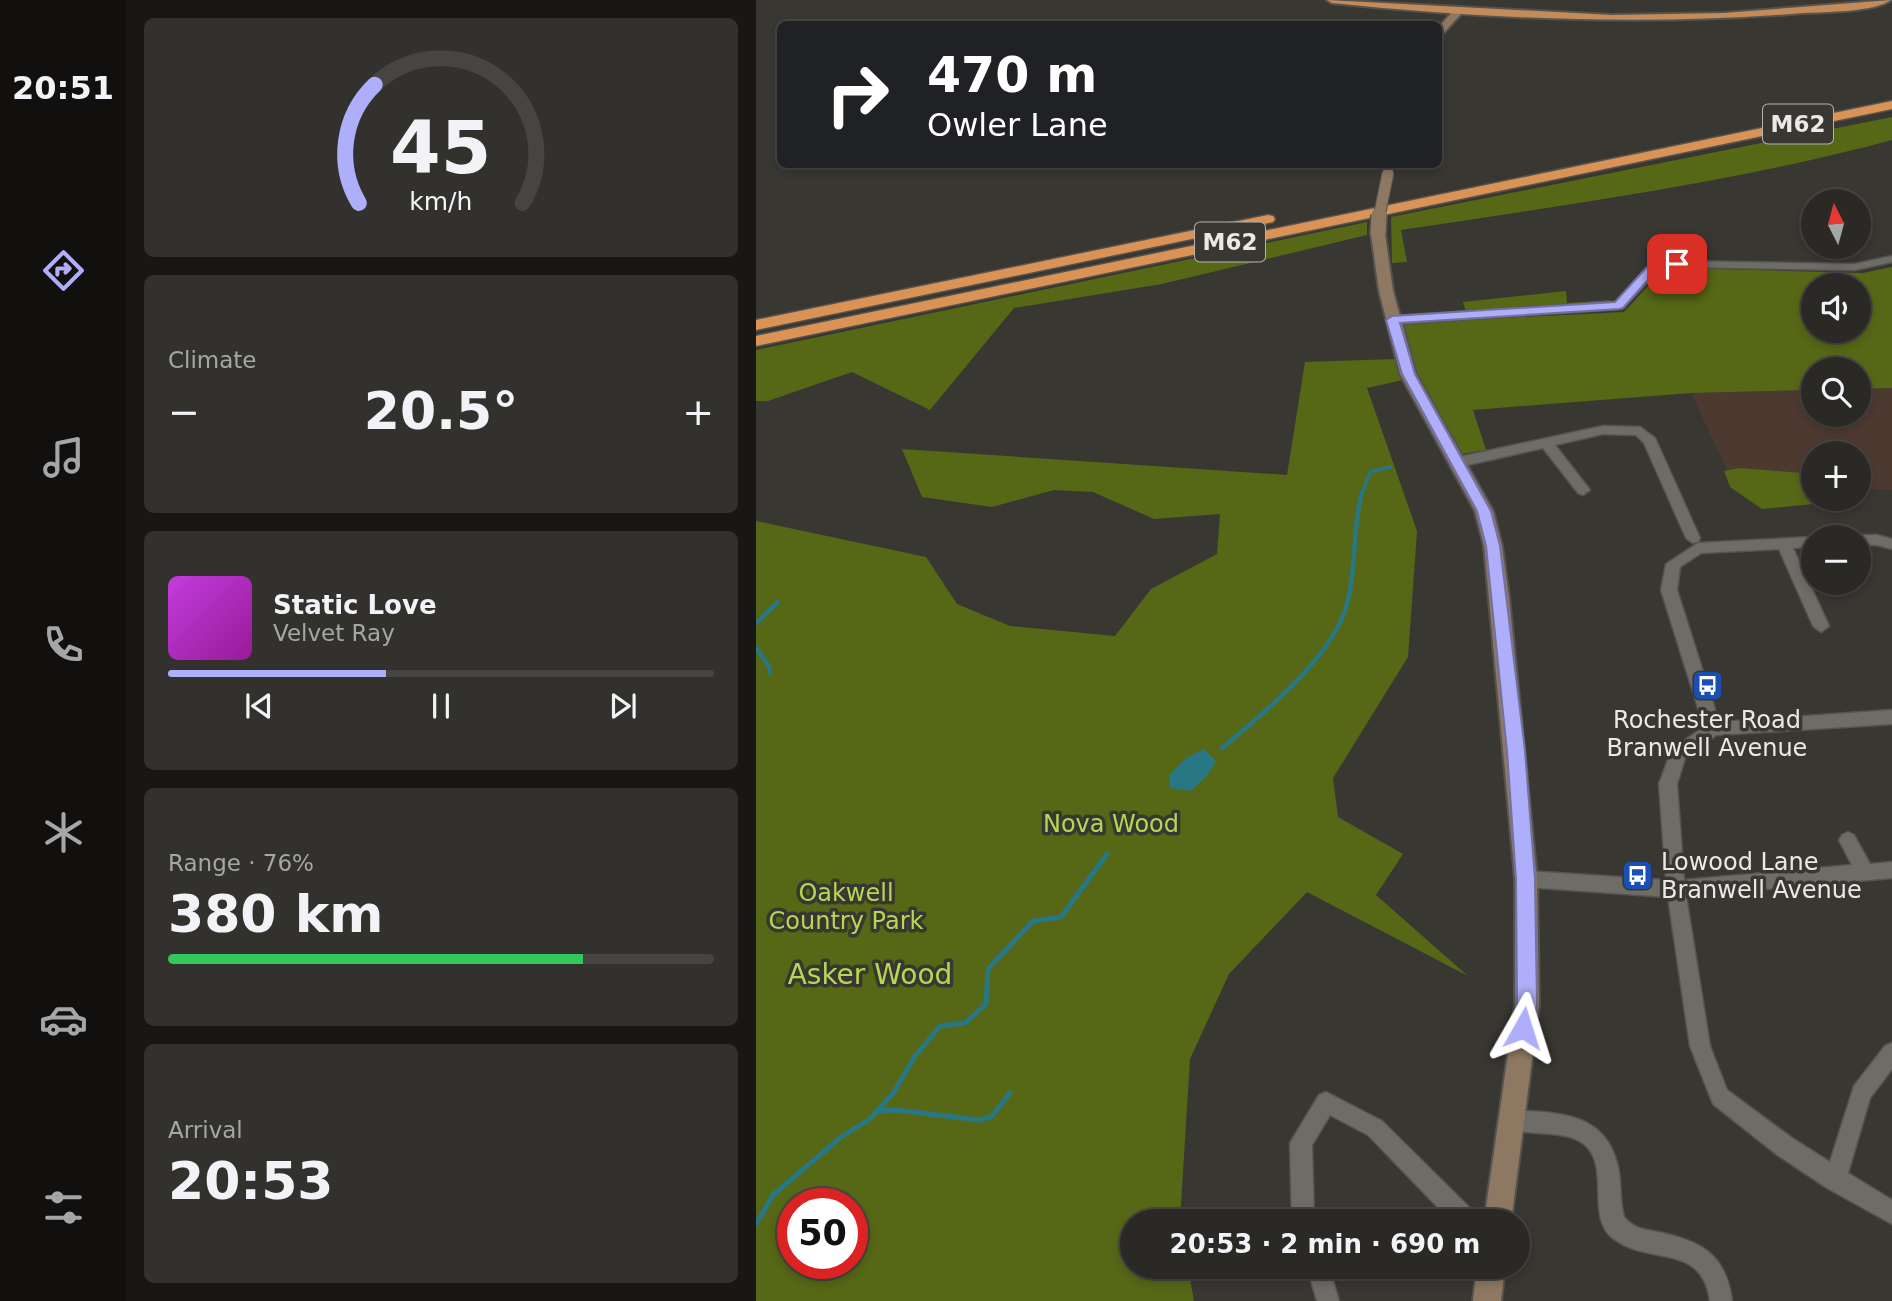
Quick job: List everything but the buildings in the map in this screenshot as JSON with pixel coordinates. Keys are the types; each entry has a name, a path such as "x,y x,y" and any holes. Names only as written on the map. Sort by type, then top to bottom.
{"highway":[{"path":"1332,0 1457,13 1616,19 1748,15 1886,0"},
{"name":"M62","path":"756,325 1892,92"},
{"name":"M62","path":"756,341 1892,105"}],"main road":[{"path":"1442,31 1457,13"},
{"path":"1390,169 1379,206 1378,234 1392,320 1408,374 1484,511 1493,546 1513,722 1526,879 1527,1005 1499,1209"},
{"path":"1487,1301 1490,1279"}],"street":[{"path":"1392,320 1619,305 1651,269 1677,264 1855,267 1892,259"},
{"path":"1459,462 1603,430 1640,431 1650,441 1693,538"},
{"path":"1545,441 1583,489"},
{"path":"1871,540 1892,544"},
{"path":"1713,729 1669,590 1674,564 1698,548 1801,543"},
{"path":"1784,544 1821,626"},
{"path":"1892,717 1713,729 1678,754 1668,784 1676,889 1700,1046 1720,1097 1784,1146 1892,1213"},
{"path":"1848,840 1865,873"},
{"path":"1526,879 1676,889 1892,870"},
{"path":"1835,1180 1861,1093 1892,1053"},
{"path":"1303,1209 1301,1143 1326,1102 1375,1128 1455,1209"},
{"path":"1509,1120 1556,1124 1591,1136 1604,1156 1610,1176 1609,1211 1619,1230 1639,1239 1681,1249 1706,1262 1720,1291 1720,1301"},
{"path":"1322,1279 1328,1301"}],"shaded area":[{"path":"1892,388 1892,490 1871,488 1871,441 1801,441 1801,484 1733,482 1691,393 1801,390 1801,427 1871,427 1871,389"}],"green space":[{"path":"1892,117 1892,140 1832,155 1648,192 1401,230 1407,262 1392,263 1391,217"},
{"path":"1367,222 1367,235 1162,284 1014,308 930,410 852,372 768,401 756,401 756,350"},
{"path":"1892,267 1892,388 1871,389 1871,357 1801,357 1801,390 1691,393 1473,410 1486,450 1461,454 1414,375 1400,323 1624,312 1661,272 1682,268 1863,273"},
{"path":"1566,291 1567,303 1610,300 1608,304 1466,312 1463,302"},
{"name":"Nova Wood","path":"1397,359 1403,380 1367,388 1417,531 1408,657 1333,778 1338,817 1403,854 1376,895 1468,976 1307,892 1229,974 1190,1059 1181,1209 1120,1209 1120,1279 1190,1279 1194,1301 756,1301 756,521 926,557 957,604 1010,626 1115,636 1151,589 1217,554 1220,514 1154,519 1093,492 1054,490 992,507 922,497 902,449 1287,475 1305,362"},
{"path":"1740,468 1801,473 1801,505 1762,509 1730,487 1724,471"}],"water":[{"path":"1204,749 1216,761 1206,777 1191,791 1170,788 1169,775 1186,758"}],"waterway":[{"path":"1362,494 1370,472 1390,467"},
{"path":"1222,748 1295,683 1327,644 1339,624 1350,590 1362,492"},
{"path":"756,623 778,602"},
{"path":"756,648 769,666 770,673"},
{"path":"877,1111 894,1092 915,1056 940,1026 965,1023 986,1004 988,969 1033,921 1061,917 1107,854"},
{"path":"877,1111 897,1110 979,1120 991,1117 1010,1093"},
{"path":"756,1224 773,1195 841,1137 870,1119 877,1111"}],"place":[{"name":"Rochester Road Branwell Avenue","path":"1707,686"},
{"name":"Lowood Lane Branwell Avenue","path":"1638,876"}],"route":[{"path":"1523,1028 1527,1005 1526,879 1516,751 1493,546 1484,511 1408,374 1392,320 1605,308 1619,305 1651,269 1677,264"}],"park label":[{"name":"Oakwell Country Park","path":"846,907"},
{"name":"Asker Wood","path":"870,974"}]}
